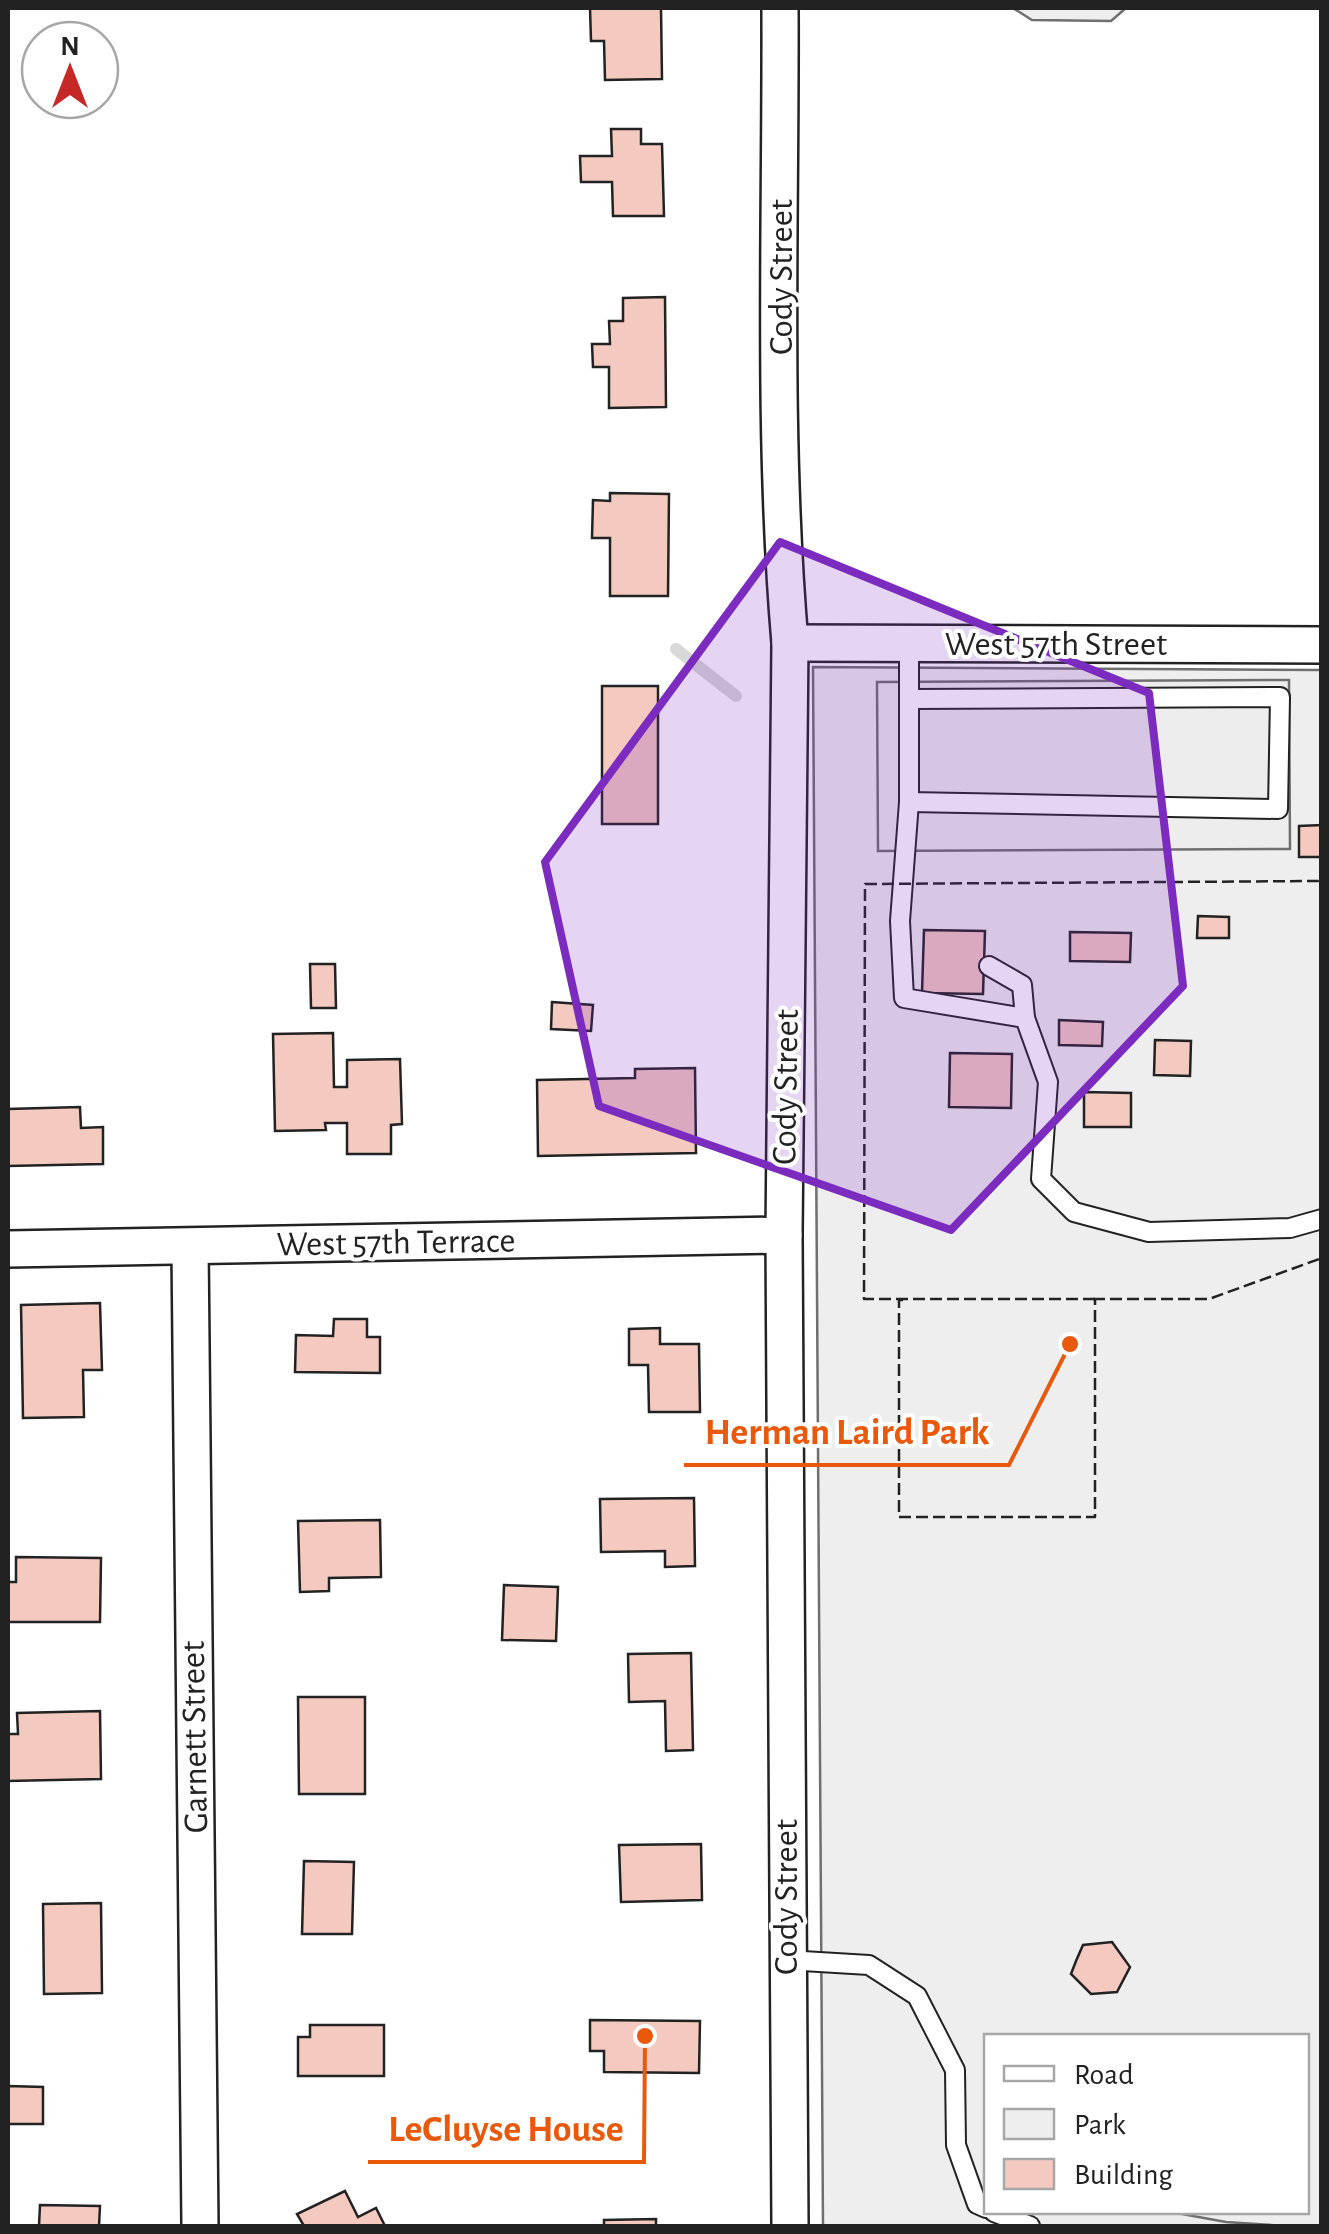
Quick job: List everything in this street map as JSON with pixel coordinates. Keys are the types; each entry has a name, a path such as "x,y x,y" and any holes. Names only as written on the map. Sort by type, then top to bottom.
{"street":[{"name":"Cody Street","path":"780,8 782,406 790,643 784,1236 790,2226"},
{"name":"West 57th Street","path":"790,643 1322,644"},
{"name":"West 57th Terrace","path":"8,1249 784,1236"},
{"name":"Garnett Street","path":"190,1247 200,2226"}],"lane":[{"path":"908,643 908,802 900,920 904,998 1025,1018"},
{"path":"908,700 1280,698 1278,809 908,802"},
{"path":"990,966 1022,985 1025,1018 1048,1082 1042,1179 1074,1212 1149,1232 1290,1228 1322,1219"},
{"path":"786,1960 870,1965 917,1996 955,2070 956,2145 977,2204 984,2207"},
{"path":"999,2214 1030,2226"}],"highlighted area":[{"path":"780,542 1149,693 1183,986 951,1230 599,1106 545,862"}],"green space":[{"path":"1013,8 1126,8 1111,21 1032,20"},
{"path":"813,667 1321,670 1321,2226 823,2226"}],"shaded area":[{"path":"1289,680 1290,849 878,851 877,682"},
{"path":"1028,2214 1182,2214 1285,2226 1024,2226"}],"building":[{"path":"590,8 661,8 662,79 605,80 604,41 591,41"},
{"path":"611,129 641,129 641,144 662,144 664,216 613,216 612,182 581,182 580,156 612,156"},
{"path":"665,297 666,407 609,408 609,367 593,367 592,344 610,344 609,321 623,321 623,298"},
{"path":"610,493 669,494 668,596 610,596 610,538 592,538 593,500 610,501"},
{"path":"602,686 658,686 658,824 602,824"},
{"path":"1322,825 1322,857 1299,857 1299,826"},
{"path":"1198,916 1229,917 1229,938 1197,938"},
{"path":"924,930 985,931 983,994 922,993"},
{"path":"1070,932 1131,933 1130,962 1070,961"},
{"path":"310,964 335,964 336,1008 311,1008"},
{"path":"552,1002 593,1005 591,1031 551,1029"},
{"path":"1059,1020 1103,1022 1102,1046 1059,1045"},
{"path":"333,1033 334,1087 347,1087 347,1060 400,1059 402,1124 391,1125 391,1154 347,1154 347,1123 325,1123 326,1130 275,1131 273,1034"},
{"path":"1155,1040 1191,1041 1190,1076 1154,1075"},
{"path":"950,1053 1012,1054 1011,1108 949,1107"},
{"path":"695,1068 696,1153 538,1156 537,1080 635,1078 635,1069"},
{"path":"1084,1092 1131,1093 1131,1127 1084,1127"},
{"path":"80,1107 81,1128 103,1127 103,1164 8,1166 8,1109"},
{"path":"100,1303 102,1370 83,1370 84,1417 23,1418 21,1305"},
{"path":"334,1319 367,1319 367,1337 380,1337 380,1373 295,1372 296,1335 333,1336"},
{"path":"660,1328 660,1344 699,1344 700,1412 649,1412 648,1365 629,1365 629,1329"},
{"path":"694,1498 695,1566 665,1567 665,1551 601,1552 600,1499"},
{"path":"380,1520 381,1577 329,1578 329,1591 300,1592 298,1521"},
{"path":"16,1557 101,1558 100,1622 8,1622 8,1582 16,1582"},
{"path":"504,1585 558,1587 556,1641 502,1640"},
{"path":"691,1653 693,1750 666,1751 665,1701 629,1702 628,1654"},
{"path":"298,1697 365,1697 365,1794 299,1794"},
{"path":"100,1711 101,1779 8,1781 8,1734 18,1734 17,1713"},
{"path":"701,1844 702,1900 621,1902 619,1845"},
{"path":"304,1861 354,1862 352,1934 302,1934"},
{"path":"101,1903 102,1993 44,1994 43,1904"},
{"path":"1112,1942 1130,1967 1117,1992 1091,1994 1071,1974 1076,1961 1083,1945"},
{"path":"590,2020 700,2021 699,2073 604,2072 604,2051 590,2051"},
{"path":"310,2025 384,2025 384,2076 298,2076 298,2037 310,2037"},
{"path":"8,2086 43,2087 43,2124 8,2124"},
{"path":"345,2191 358,2217 376,2208 385,2226 304,2226 297,2214"},
{"path":"40,2205 100,2206 99,2226 39,2226"},
{"path":"656,2219 656,2226 604,2226 604,2220"}],"waterway":[{"path":"676,649 736,696"}],"fence":[{"path":"1095,1299 864,1299 865,884 1318,881 1322,877"},
{"path":"1093,1299 1209,1299 1322,1258"},
{"path":"903,1300 899,1300 899,1517 1095,1517 1095,1299"}],"place":[{"name":"Herman Laird Park","path":"1070,1344"},
{"name":"LeCluyse House","path":"645,2036"}]}
